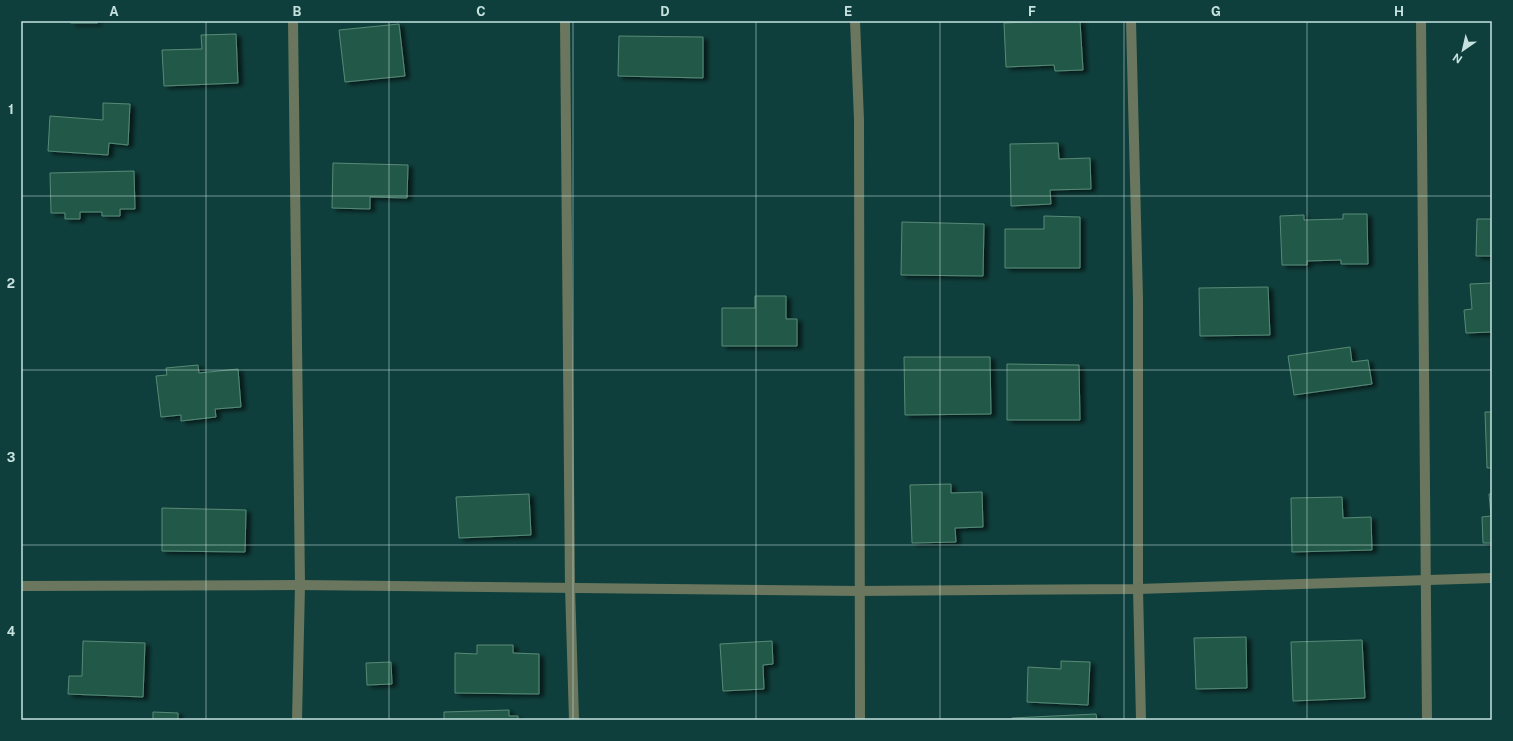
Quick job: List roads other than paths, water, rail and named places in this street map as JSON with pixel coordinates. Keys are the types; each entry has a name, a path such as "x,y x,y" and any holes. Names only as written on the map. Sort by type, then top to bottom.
{"street":[{"path":"293,21 300,585 297,720"},
{"path":"565,21 570,587 574,720"},
{"path":"855,21 858,120 860,720"},
{"path":"1131,21 1138,299 1138,589 1141,720"},
{"path":"1421,21 1427,720"},
{"path":"21,586 300,585 859,590 1138,589 1492,578"}]}
